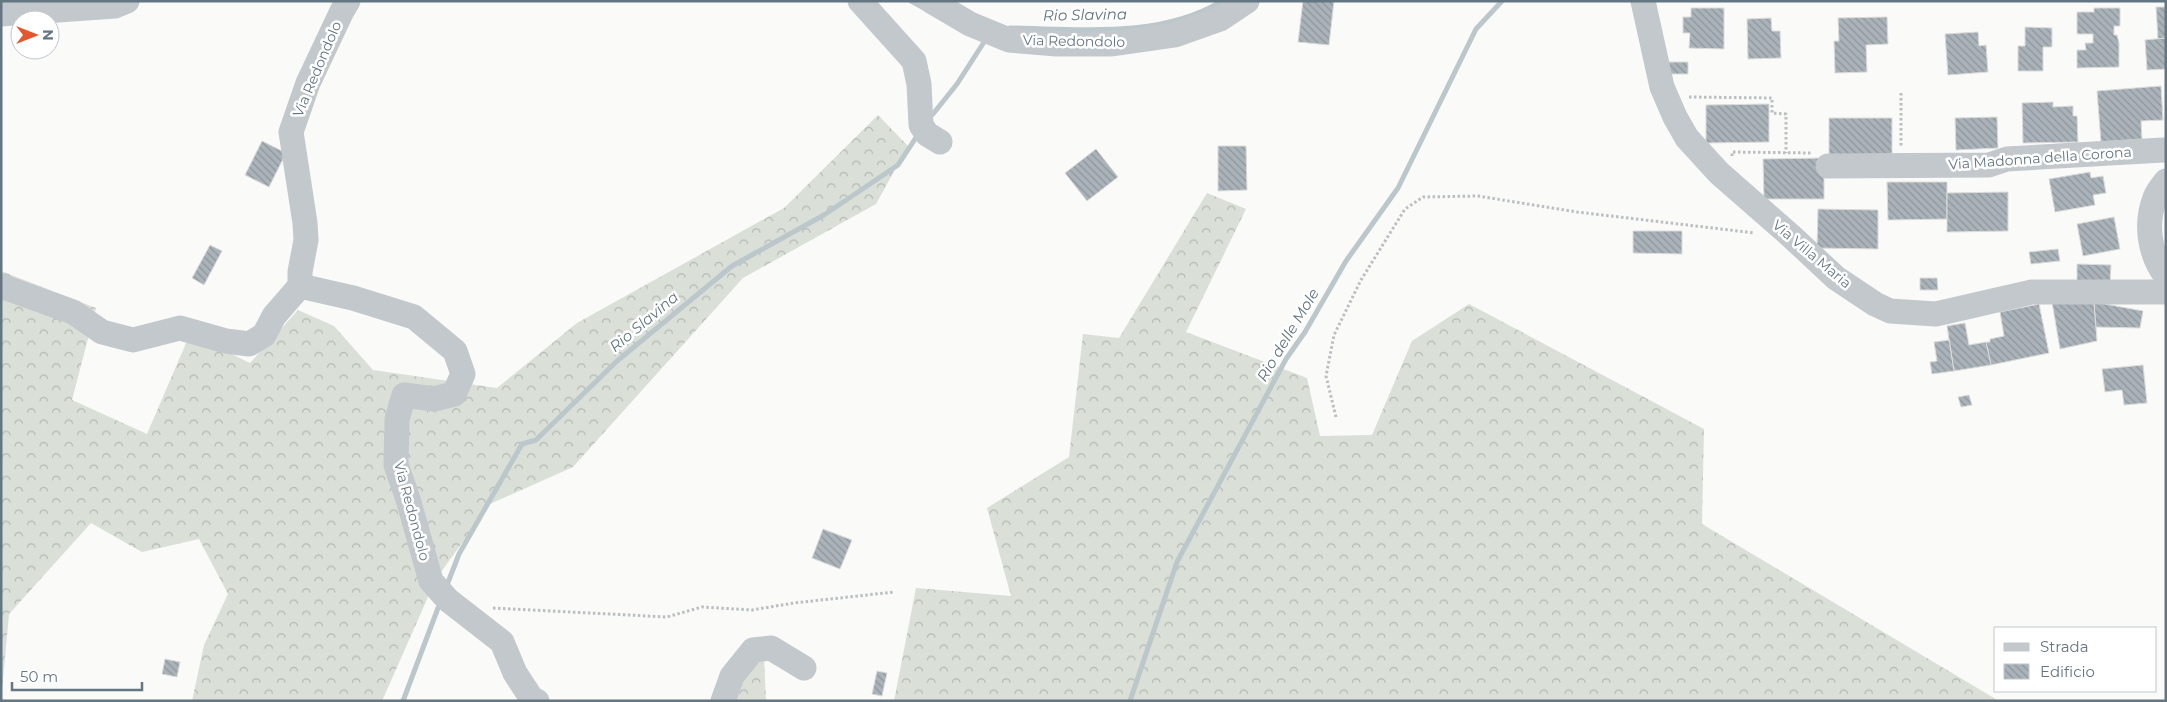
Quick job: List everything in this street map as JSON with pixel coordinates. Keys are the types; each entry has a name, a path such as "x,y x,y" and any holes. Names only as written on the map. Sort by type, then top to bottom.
{"street":[{"path":"1,14 115,6 127,1"},
{"name":"Via Redondolo","path":"348,1 308,83 291,132 306,240 300,272 300,286 352,298 414,316 455,351 463,374 454,394 434,399 404,395 397,419 396,465 408,499 431,581 457,607 502,642 515,674 532,699 537,701"},
{"path":"860,1 914,61 919,84 920,125 927,134 940,142"},
{"name":"Via Redondolo","path":"931,1 970,24 1009,40 1057,44 1112,44 1152,39 1189,31 1220,19 1247,1"},
{"name":"Via Villa Maria","path":"1643,1 1662,87 1687,138 1719,174 1836,278 1875,304 1890,311 1936,314 2032,292 2166,292"},
{"name":"Via Madonna della Corona","path":"1828,166 1989,165 2007,159 2165,148"},
{"path":"2166,181 2155,196 2150,217 2149,235 2158,266 2166,276"},
{"path":"1,286 73,312 102,332 134,340 180,328 226,341 249,344 264,335 274,316 300,286"},
{"path":"723,701 732,676 753,650 770,648 804,668"}],"path":[{"path":"1901,93 1901,149"},
{"path":"1667,97 1772,98 1772,113 1786,114 1786,153"},
{"path":"1737,152 1827,154 1828,166"},
{"path":"1336,416 1326,376 1334,335 1361,280 1405,208 1423,196 1478,196 1577,212 1756,233"},
{"path":"457,607 667,617 702,607 752,610 794,602 894,592"}],"green space":[{"path":"878,115 908,146 876,204 743,278 573,467 490,504 436,579 382,701 192,701 204,645 228,594 199,539 142,552 91,523 9,614 1,701 1,271 96,308 72,400 147,434 190,334 250,363 298,310 334,326 373,370 497,388 577,323 784,208"},
{"path":"1207,193 1246,209 1186,332 1307,378 1320,436 1372,435 1412,341 1469,304 1704,429 1702,524 1999,701 894,701 916,588 1011,596 987,508 1069,457 1083,334 1119,338"},
{"path":"764,656 766,701 722,701"}],"building":[{"path":"1303,1 1334,1 1329,45 1298,42"},
{"path":"2156,7 2166,7 2166,38 2158,39"},
{"path":"1691,8 1724,8 1724,49 1689,48 1690,33 1683,33 1683,17 1691,17"},
{"path":"2094,8 2120,8 2120,26 2114,26 2114,35 2117,35 2119,43 2119,67 2077,68 2077,50 2086,50 2085,43 2093,43 2093,34 2077,34 2077,12 2094,12"},
{"path":"1887,17 1888,44 1866,45 1867,72 1835,73 1834,41 1839,41 1838,18"},
{"path":"1771,18 1772,31 1780,31 1781,58 1748,59 1747,19"},
{"path":"2025,27 2052,28 2052,47 2043,47 2043,71 2018,71 2018,46 2025,46"},
{"path":"1978,32 1979,46 1986,45 1988,72 1948,75 1945,34"},
{"path":"2166,38 2166,69 2147,70 2145,40"},
{"path":"1667,62 1688,62 1688,74 1666,74"},
{"path":"2161,86 2163,120 2141,121 2142,139 2101,142 2097,91"},
{"path":"2053,102 2053,107 2073,106 2073,116 2077,116 2078,142 2023,143 2022,103"},
{"path":"1769,104 1769,142 1706,143 1706,105"},
{"path":"1997,117 1998,148 1956,150 1955,118"},
{"path":"1829,118 1892,118 1892,155 1829,155"},
{"path":"262,141 286,153 269,187 245,175"},
{"path":"1218,146 1246,146 1247,190 1218,191"},
{"path":"1096,149 1118,177 1087,201 1065,173"},
{"path":"1824,158 1824,199 1764,199 1763,159"},
{"path":"2090,172 2091,178 2103,176 2106,193 2093,195 2095,205 2055,212 2049,179"},
{"path":"1887,182 1947,182 1947,219 1888,220"},
{"path":"2008,192 2008,231 1947,232 1947,193"},
{"path":"1818,209 1878,210 1878,249 1817,248"},
{"path":"2114,217 2120,249 2083,256 2077,224"},
{"path":"1633,231 1682,231 1682,254 1633,253"},
{"path":"210,245 222,251 204,285 192,278"},
{"path":"2058,249 2060,261 2031,264 2029,252"},
{"path":"2077,264 2111,265 2110,284 2077,284"},
{"path":"1920,278 1937,278 1938,290 1920,290"},
{"path":"2052,302 2094,302 2097,341 2060,349"},
{"path":"2094,302 2143,311 2140,328 2096,327"},
{"path":"2039,304 2049,353 1991,365 1986,342 1990,342 1990,339 2004,336 2000,312"},
{"path":"1965,323 1969,345 1986,342 1991,365 1954,371 1947,326"},
{"path":"1949,340 1954,371 1932,374 1930,362 1937,361 1934,342"},
{"path":"2143,365 2147,403 2124,405 2122,390 2105,392 2102,369"},
{"path":"1969,395 1972,405 1961,407 1958,397"},
{"path":"823,529 852,540 840,569 812,558"},
{"path":"165,659 180,662 177,677 162,674"},
{"path":"877,671 887,673 882,696 872,694"}],"waterway":[{"path":"911,1 924,8"},
{"name":"Rio Slavina","path":"1010,28 1091,30 1146,27 1198,13 1222,1"},
{"name":"Rio delle Mole","path":"1130,701 1177,562 1286,359 1305,332 1346,261 1398,188 1476,29 1502,1"},
{"name":"Rio Slavina","path":"933,114 957,84 986,39"},
{"name":"Rio Slavina","path":"447,585 459,554 522,444 536,440 617,361 732,266 824,215 898,165 917,136"},
{"name":"Rio Slavina","path":"403,701 438,608"}]}
